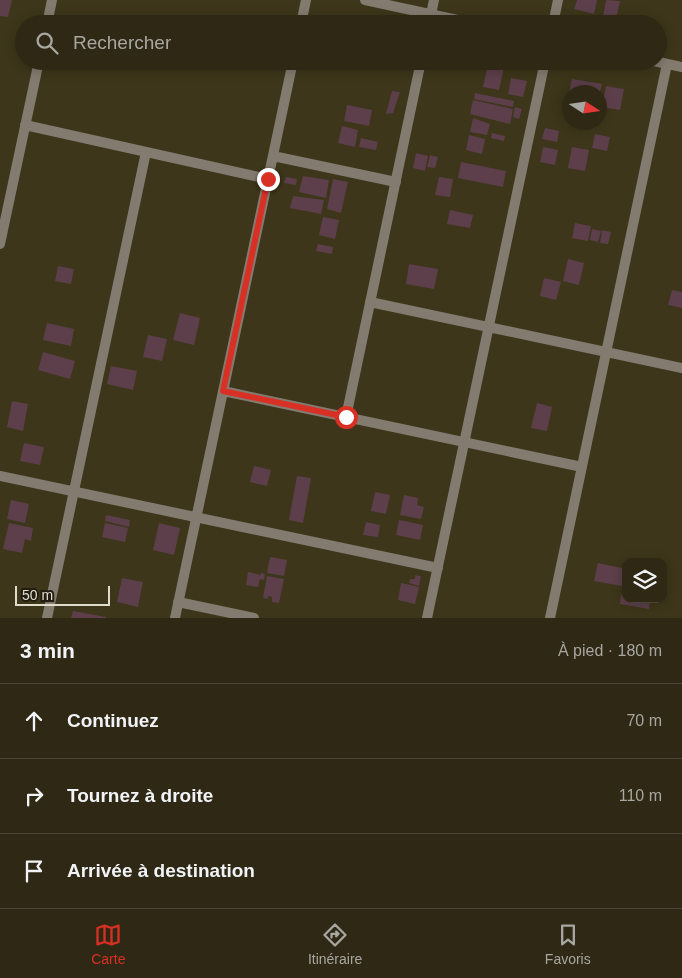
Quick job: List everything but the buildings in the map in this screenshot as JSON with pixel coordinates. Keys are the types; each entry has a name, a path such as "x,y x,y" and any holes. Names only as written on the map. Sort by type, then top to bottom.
{"street":[{"path":"49,15 52,0"},
{"path":"303,15 306,0"},
{"path":"364,0 416,15"},
{"path":"431,15 434,0"},
{"path":"555,15 558,0"},
{"path":"667,69 668,64 682,67"},
{"path":"0,244 37,70"},
{"path":"175,618 291,70"},
{"path":"346,417 419,70"},
{"path":"427,618 543,70"},
{"path":"550,618 667,70"},
{"path":"25,125 268,179"},
{"path":"47,618 146,152"},
{"path":"273,156 396,182"},
{"path":"370,302 682,368"},
{"path":"223,391 582,467"},
{"path":"0,476 438,568"},
{"path":"178,602 254,618"}],"route":[{"path":"268,179 223,391 346,417"}]}
